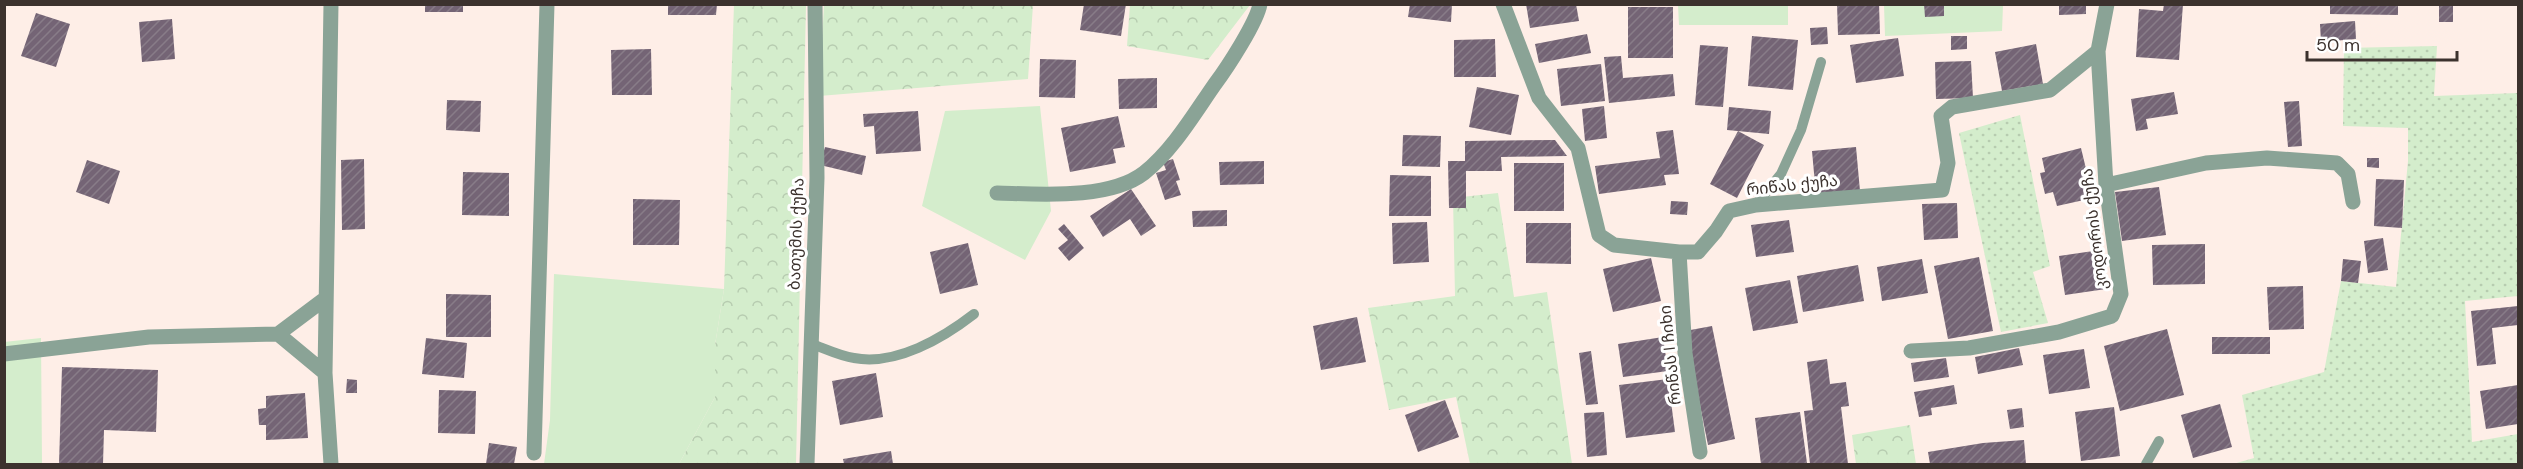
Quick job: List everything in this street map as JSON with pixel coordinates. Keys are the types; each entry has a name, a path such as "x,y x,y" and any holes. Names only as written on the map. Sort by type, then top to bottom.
{"street":[{"path":"331,4 326,298 326,373 331,465"},
{"path":"534,453 547,4"},
{"name":"ბათუმის ქუჩა","path":"807,465 809,343 817,178 815,4"},
{"path":"997,193 1073,195 1121,184 1143,174 1169,147 1226,70 1260,4"},
{"name":"რიწას ქუჩა","path":"1503,4 1539,98 1578,148 1599,235 1614,245 1679,252 1698,252 1729,211 1756,205 1941,190 1948,163 1941,116 1952,107 2050,90 2098,51"},
{"name":"კოდორის ქუჩა","path":"1911,351 1969,348 2059,332 2112,316 2121,294 2106,184 2098,51 2107,4"},
{"path":"2106,184 2206,163 2267,158 2337,163 2348,174 2353,202"},
{"name":"რიწას I ჩიხი","path":"1679,252 1685,353 1700,453"},
{"path":"4,354 149,337 278,334 326,298"},
{"path":"278,334 326,373"}],"lane":[{"path":"1756,205 1781,174 1797,139 1821,62"},
{"path":"809,343 855,358 886,357 950,333 974,314"},
{"path":"2146,465 2159,441"}],"green space":[{"path":"734,4 806,5 796,464 679,464 715,397 715,345 724,289"},
{"path":"1130,4 1250,5 1208,60 1127,46"},
{"path":"824,5 1033,5 1028,79 819,96"},
{"path":"1678,5 1788,5 1788,25 1679,25"},
{"path":"1884,5 2003,5 2002,31 1885,36"},
{"path":"2437,46 2434,96 2518,93 2518,296 2465,301 2472,442 2518,434 2518,464 2233,464 2254,458 2242,395 2324,372 2341,281 2396,287 2408,161 2408,128 2343,126 2344,48"},
{"path":"1040,106 1051,211 1025,260 922,206 945,111"},
{"path":"2020,115 2050,266 2033,272 2048,323 2001,332 1959,133"},
{"path":"1498,193 1514,297 1547,292 1572,464 1470,464 1456,397 1389,410 1368,308 1455,296 1453,198"},
{"path":"554,274 724,289 715,345 715,397 679,464 544,464 550,420"},
{"path":"41,338 42,464 5,464 4,342"},
{"path":"1910,425 1916,464 1856,464 1852,435"}],"building":[{"path":"425,4 463,4 463,12 425,12"},
{"path":"668,4 717,4 716,15 668,15"},
{"path":"1084,4 1126,4 1121,36 1080,30"},
{"path":"1410,4 1452,4 1451,22 1408,17"},
{"path":"1526,4 1576,4 1579,21 1530,28"},
{"path":"1837,4 1879,4 1880,34 1838,35"},
{"path":"1924,4 1944,4 1944,16 1925,17"},
{"path":"2059,4 2086,4 2086,14 2059,15"},
{"path":"2164,4 2183,4 2179,60 2136,57 2139,9 2163,11"},
{"path":"2330,4 2398,4 2398,15 2330,14"},
{"path":"2439,4 2453,4 2453,22 2439,22"},
{"path":"1628,7 1673,7 1673,58 1628,58"},
{"path":"36,13 70,24 56,67 21,56"},
{"path":"172,19 175,59 142,62 139,22"},
{"path":"2355,21 2356,39 2321,42 2320,24"},
{"path":"1827,27 1828,44 1811,45 1810,28"},
{"path":"1587,34 1591,53 1539,63 1535,44"},
{"path":"1752,36 1798,40 1793,90 1748,86"},
{"path":"1951,36 1967,36 1967,49 1951,50"},
{"path":"1898,38 1904,76 1856,83 1850,45"},
{"path":"1495,39 1496,77 1454,77 1454,40"},
{"path":"2036,44 2043,84 2002,91 1995,52"},
{"path":"1700,45 1728,47 1723,107 1695,105"},
{"path":"651,49 652,95 612,95 611,50"},
{"path":"1621,56 1623,78 1673,74 1675,96 1609,103 1604,57"},
{"path":"1040,59 1076,60 1075,98 1039,97"},
{"path":"1971,61 1973,98 1936,99 1935,62"},
{"path":"1601,64 1605,101 1561,106 1557,69"},
{"path":"1157,78 1157,108 1119,109 1118,79"},
{"path":"1477,87 1519,95 1511,135 1469,127"},
{"path":"2174,92 2178,114 2146,119 2148,129 2136,131 2131,99"},
{"path":"447,100 481,101 480,132 446,130"},
{"path":"2299,101 2302,146 2288,147 2284,102"},
{"path":"1604,106 1607,138 1585,141 1582,109"},
{"path":"1729,107 1771,111 1769,134 1727,130"},
{"path":"918,111 921,151 876,154 874,126 864,127 863,114"},
{"path":"1118,116 1125,147 1113,149 1116,163 1070,172 1061,128"},
{"path":"1673,130 1679,174 1664,175 1666,185 1599,194 1595,166 1660,158 1656,132"},
{"path":"1738,131 1764,145 1737,198 1710,184"},
{"path":"1403,135 1441,136 1440,167 1402,166"},
{"path":"1555,140 1567,156 1501,157 1502,171 1466,171 1466,208 1449,208 1448,161 1465,161 1465,141"},
{"path":"825,147 866,156 862,175 820,165"},
{"path":"1856,147 1860,191 1816,195 1812,151"},
{"path":"2081,148 2093,198 2057,206 2053,192 2045,194 2040,173 2045,172 2042,158"},
{"path":"2367,158 2379,158 2379,168 2367,167"},
{"path":"364,159 365,229 342,230 341,160"},
{"path":"1173,159 1180,180 1176,181 1181,195 1165,200 1156,173 1166,170 1163,162"},
{"path":"87,160 120,171 109,204 76,192"},
{"path":"1264,161 1264,184 1220,185 1219,162"},
{"path":"1514,163 1564,163 1564,211 1514,211"},
{"path":"463,172 509,173 509,216 462,215"},
{"path":"1390,175 1431,176 1431,216 1389,216"},
{"path":"2376,179 2404,180 2402,228 2374,226"},
{"path":"2159,187 2166,235 2122,241 2115,192"},
{"path":"1131,189 1156,226 1141,236 1130,219 1103,237 1090,216"},
{"path":"633,199 680,200 679,245 633,245"},
{"path":"1671,201 1688,202 1687,215 1670,214"},
{"path":"1957,203 1958,238 1924,240 1922,204"},
{"path":"1227,210 1227,226 1193,227 1192,211"},
{"path":"1789,220 1794,252 1756,257 1751,225"},
{"path":"1427,222 1429,262 1393,264 1392,223"},
{"path":"1526,223 1571,223 1571,264 1526,263"},
{"path":"1064,224 1084,248 1069,261 1058,248 1068,240 1058,229"},
{"path":"2383,238 2388,270 2368,273 2364,241"},
{"path":"968,243 978,285 940,294 930,252"},
{"path":"2205,244 2205,284 2153,285 2152,245"},
{"path":"2100,250 2106,289 2065,295 2059,256"},
{"path":"1979,257 1993,331 1948,339 1934,266"},
{"path":"1651,258 1661,301 1613,312 1603,269"},
{"path":"1922,259 1928,293 1882,301 1877,267"},
{"path":"2343,259 2361,261 2358,283 2341,281"},
{"path":"1858,265 1864,301 1803,312 1797,276"},
{"path":"1790,280 1798,323 1753,331 1745,288"},
{"path":"2303,286 2304,329 2269,330 2267,287"},
{"path":"446,294 491,295 491,337 446,337"},
{"path":"2518,306 2518,325 2492,328 2496,364 2477,366 2471,311"},
{"path":"1357,317 1366,362 1321,370 1313,326"},
{"path":"1712,326 1735,439 1708,445 1685,331"},
{"path":"2167,329 2184,395 2120,411 2104,346"},
{"path":"1663,337 1668,371 1623,377 1618,344"},
{"path":"2212,337 2270,337 2270,354 2212,354"},
{"path":"426,338 467,343 464,378 422,374"},
{"path":"2019,348 2023,365 1978,374 1975,357"},
{"path":"2084,349 2090,388 2049,394 2043,355"},
{"path":"1591,351 1598,404 1586,405 1579,353"},
{"path":"1946,358 1949,377 1914,382 1911,363"},
{"path":"1827,359 1830,384 1846,382 1849,406 1841,407 1848,464 1810,464 1804,411 1813,410 1807,362"},
{"path":"62,367 158,370 156,432 104,430 103,464 59,464"},
{"path":"876,373 883,417 840,425 832,381"},
{"path":"347,379 357,380 357,393 346,393"},
{"path":"1668,379 1675,432 1626,438 1619,385"},
{"path":"1954,385 1957,404 1931,408 1932,415 1919,417 1914,392"},
{"path":"2518,385 2518,424 2486,429 2480,391"},
{"path":"439,390 476,391 475,434 438,433"},
{"path":"305,393 308,438 266,440 266,425 259,425 258,409 266,408 266,396"},
{"path":"1445,400 1459,437 1418,452 1405,415"},
{"path":"2220,404 2232,447 2193,458 2181,415"},
{"path":"2114,407 2120,456 2081,461 2075,412"},
{"path":"2022,408 2024,427 2010,429 2007,410"},
{"path":"1604,412 1607,455 1587,457 1584,413"},
{"path":"1800,412 1807,463 1761,464 1755,418"},
{"path":"2024,440 2026,464 1930,464 1928,452 1983,443"},
{"path":"489,443 517,447 514,464 486,464"},
{"path":"891,451 893,464 844,464 843,459"}]}
